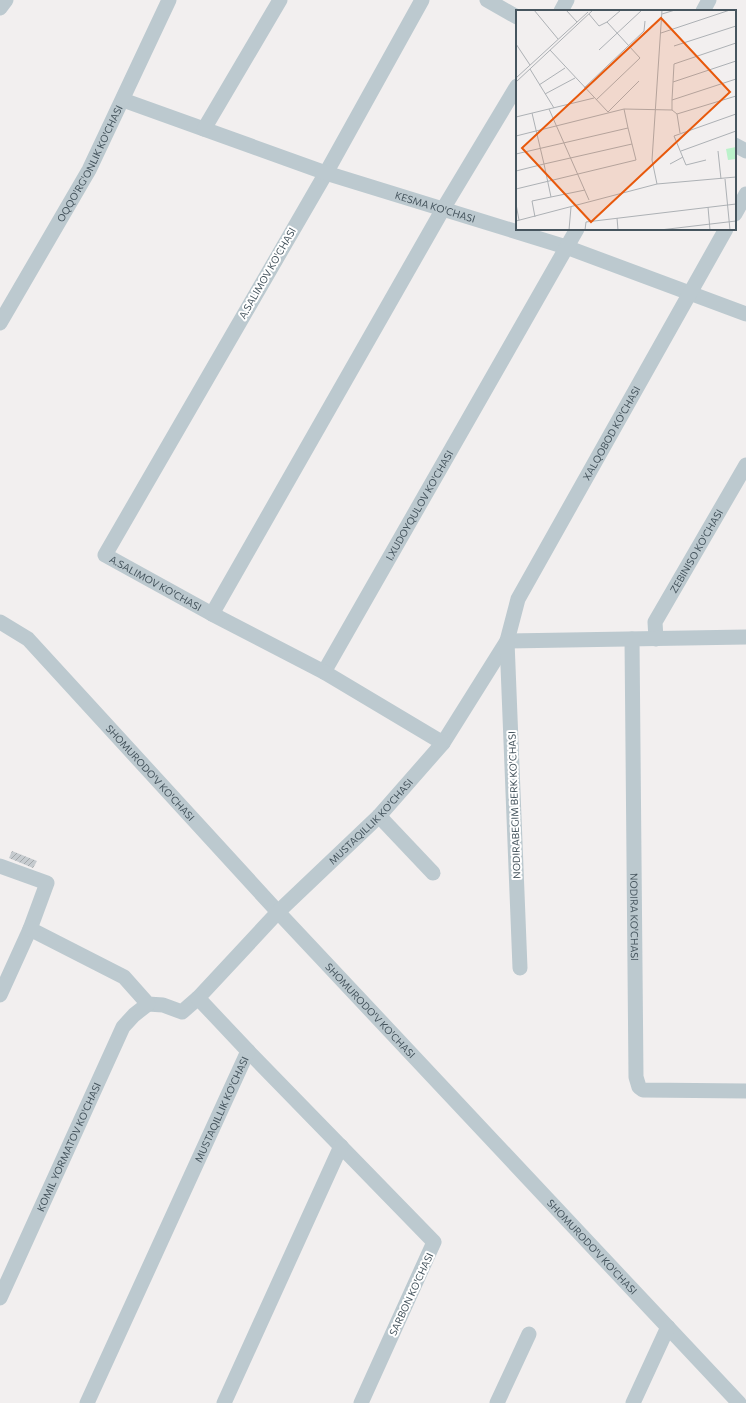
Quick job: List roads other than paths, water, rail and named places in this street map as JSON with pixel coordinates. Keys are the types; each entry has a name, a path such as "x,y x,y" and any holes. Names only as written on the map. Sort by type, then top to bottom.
{"street":[{"path":"0,8 6,0"},
{"name":"OQQO'RG'ONLIK KO'CHASI","path":"0,323 89,170 170,0"},
{"path":"204,129 280,0"},
{"name":"A.SALIMOV KO'CHASI","path":"422,0 326,172 104,555 212,614 443,209 516,88"},
{"path":"487,0 516,16"},
{"path":"562,10 567,0"},
{"path":"703,10 709,0"},
{"name":"KESMA KO'CHASI","path":"123,100 326,172 566,247 746,314"},
{"path":"736,146 746,151"},
{"path":"736,212 746,194"},
{"name":"I.XUDOYQULOV KO'CHASI","path":"324,672 576,230"},
{"name":"XALQOBOD KO'CHASI","path":"507,641 518,598 725,230"},
{"name":"ZEBINISO KO'CHASI","path":"656,639 655,622 746,465"},
{"path":"212,614 324,672 443,743"},
{"name":"SHOMURODO'V KO'CHASI","path":"0,622 28,639 278,912 739,1403"},
{"path":"507,641 746,637"},
{"name":"NODIRA KO'CHASI","path":"632,639 636,1077 639,1087 643,1090 746,1091"},
{"name":"MUSTAQILLIK KO'CHASI","path":"87,1403 248,1051 198,998 278,912 379,816 443,743 507,641"},
{"name":"NODIRABEGIM BERK KO'CHASI","path":"507,641 520,968"},
{"path":"379,816 433,873"},
{"path":"0,866 47,883 30,929 0,995"},
{"path":"30,929 124,977 148,1004 163,1004 182,1012 198,998"},
{"name":"KOMIL YORMATOV KO'CHASI","path":"0,1298 123,1027 148,1004"},
{"name":"SARBON KO'CHASI","path":"248,1051 434,1242 361,1403"},
{"path":"224,1403 341,1146"},
{"path":"633,1403 668,1327"},
{"path":"497,1403 529,1334"}]}
